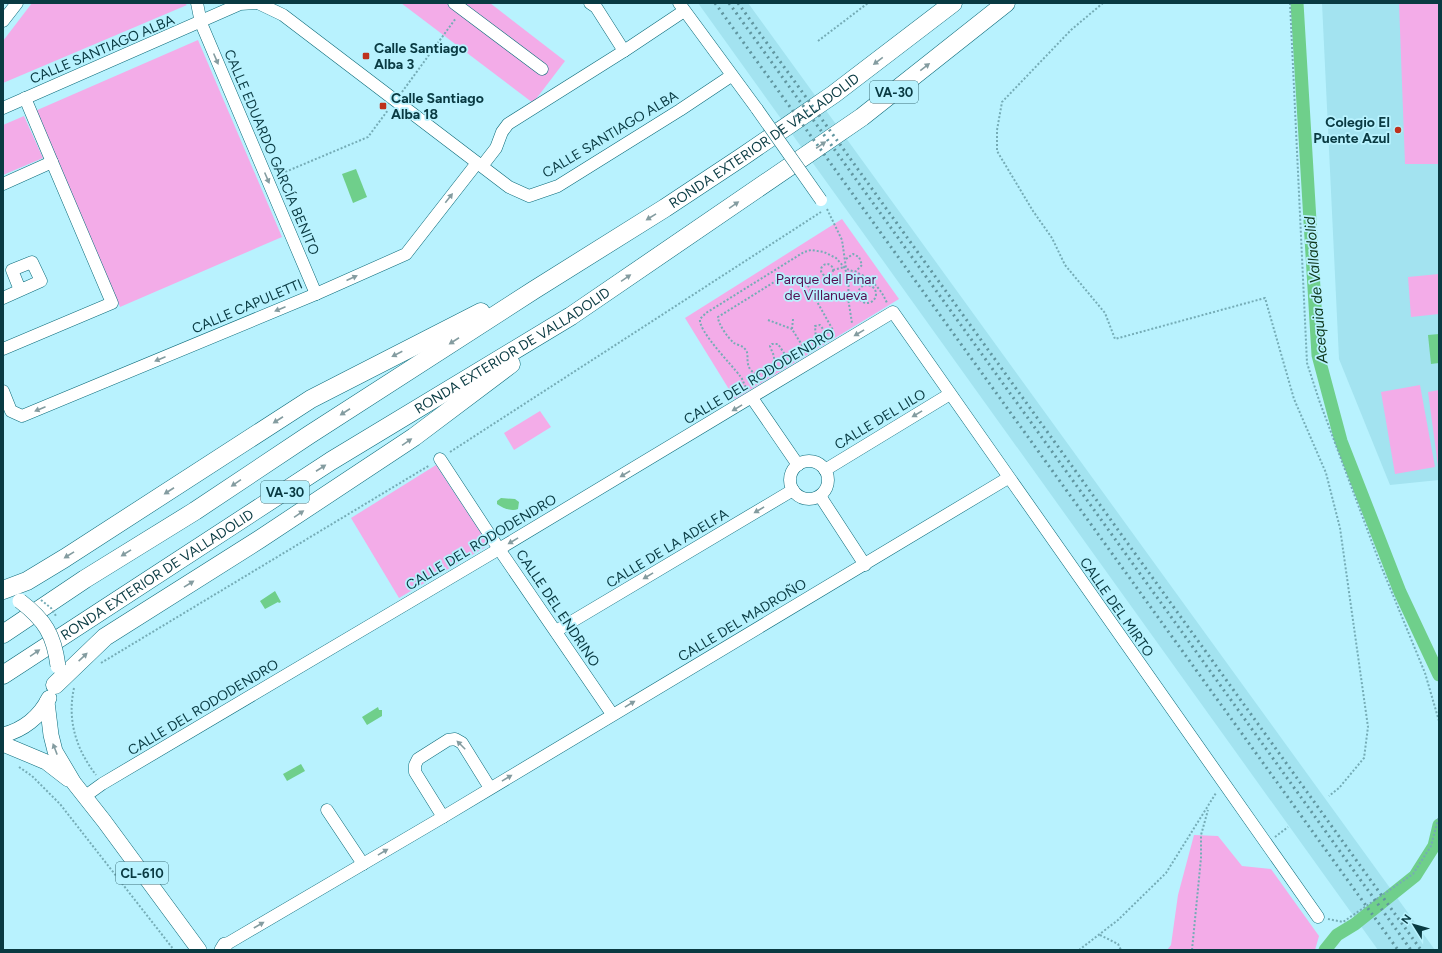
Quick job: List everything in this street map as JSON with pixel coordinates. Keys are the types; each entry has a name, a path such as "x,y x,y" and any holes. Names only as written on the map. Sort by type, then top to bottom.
{"highway":[{"name":"RONDA EXTERIOR DE VALLADOLID","path":"3,634 85,579 195,511 534,290 665,208 742,157 834,94 953,3"},
{"name":"RONDA EXTERIOR DE VALLADOLID","path":"3,675 331,461 571,316 862,117 1006,3"},
{"path":"3,590 27,581 65,558 311,399 504,300 534,290"},
{"path":"55,685 105,637 260,539 414,437 539,343 571,316"}],"main road":[{"path":"3,595 20,601 46,626 56,648 58,666 55,685 47,702 35,718 16,732 3,735"},
{"name":"CL-610","path":"47,702 51,735 56,751 74,783 199,950"},
{"name":"CL-610","path":"3,744 46,762 74,783"}],"street":[{"path":"3,21 17,3"},
{"name":"CALLE EDUARDO GARCÍA BENITO","path":"197,3 201,23 316,294"},
{"name":"CALLE SANTIAGO ALBA","path":"3,108 201,23 240,4 258,3 283,14 509,187 528,196 558,186 680,110 731,76"},
{"path":"590,3 596,7 624,51"},
{"path":"458,6 542,70"},
{"path":"480,165 496,148 502,132 508,124 624,51 682,7 824,204"},
{"path":"3,349 112,302 25,98"},
{"path":"3,184 52,162"},
{"name":"CALLE CAPULETTI","path":"3,391 12,411 22,416 316,294 406,254 480,165"},
{"path":"3,298 20,290"},
{"name":"CALLE DEL RODODENDRO","path":"84,797 102,784 752,398 809,357 858,334 893,312"},
{"name":"CALLE DEL MIRTO","path":"893,312 1008,478 1318,917"},
{"name":"CALLE DEL LILO","path":"825,470 950,394"},
{"path":"752,398 798,465"},
{"name":"CALLE DEL ENDRINO","path":"440,459 499,549 612,714"},
{"path":"805,462 813,462 820,464 825,470 828,481 824,492 820,496 808,499 802,498 793,490 791,476 798,465 805,462"},
{"name":"CALLE DEL MADROÑO","path":"224,948 1008,478"},
{"name":"CALLE DE LA ADELFA","path":"556,631 793,490"},
{"path":"820,496 865,564"},
{"path":"443,817 415,772 414,765 418,759 448,740 455,739 462,743 490,788"},
{"path":"327,810 363,864"}],"path":[{"path":"818,41 867,3"},
{"path":"1103,3 1071,30 1002,102 997,130 997,151 1033,211 1052,238 1065,265 1105,313 1115,339 1265,298 1294,399 1326,473 1340,528 1367,722 1367,744 1364,758 1339,788 1329,796"},
{"path":"1290,3 1307,363 1319,400 1379,561 1425,673 1439,721"},
{"path":"268,180 368,137 396,100 458,6"},
{"path":"99,664 336,523 440,459 824,204 842,240 846,259 845,267 848,278 848,298 852,312 853,328 858,334"},
{"path":"752,398 740,376 722,356 701,326 700,319 706,313 808,250 821,251 831,255 850,271 856,271 878,287 893,312"},
{"path":"846,259 852,254 860,257 862,265 856,271"},
{"path":"826,264 830,265 833,270 832,275 829,277 823,276 821,268 826,264"},
{"path":"833,270 845,267"},
{"path":"778,279 802,279 810,288 833,330 826,333 820,325 815,326 816,343 809,357 790,358 786,356 779,345 775,343 770,346 774,359 771,368 764,373 756,374 750,369 746,361 746,349 732,341 719,322 718,317 778,279"},
{"path":"864,286 872,286 875,289 876,296 872,301 864,302 860,298 859,292 864,286"},
{"path":"792,319 792,329 809,357"},
{"path":"768,320 792,329"},
{"path":"76,683 71,719 76,741 89,767 102,784"},
{"path":"13,764 32,776 60,804 174,950"},
{"path":"1079,950 1118,920 1166,873 1209,807 1222,782"},
{"path":"1192,950 1201,858 1201,834 1209,807"},
{"path":"1318,917 1343,922 1413,874 1431,846 1439,816"},
{"path":"1266,844 1288,826"},
{"path":"1100,935 1118,944 1121,950"}],"shaded area":[{"path":"698,3 748,3 1435,950 1378,950"},
{"path":"1322,3 1439,3 1439,480 1390,485 1339,359"},
{"path":"356,169 367,197 353,203 342,174"},
{"path":"1439,334 1439,363 1431,364 1428,335"},
{"path":"501,498 515,499 519,502 518,509 510,510 497,504 497,501"},
{"path":"275,591 281,602 278,602 265,609 260,601"},
{"path":"378,707 379,710 382,710 382,716 367,725 362,717"},
{"path":"301,764 305,771 287,781 283,774"}],"green space":[{"path":"32,3 184,3 187,5 3,83 3,41"},
{"path":"401,3 490,3 565,61 533,103"},
{"path":"1399,3 1439,3 1439,164 1405,164"},
{"path":"198,40 282,237 120,307 35,111"},
{"path":"24,116 43,158 3,175 3,125"},
{"name":"Parque del Pinar de Villanueva","path":"842,219 899,299 735,399 685,318"},
{"path":"1439,274 1439,314 1411,317 1408,277"},
{"path":"1420,385 1435,467 1395,474 1381,392"},
{"path":"1439,390 1439,466 1438,466 1428,392"},
{"path":"540,411 551,427 514,450 504,433"},
{"path":"436,465 489,545 399,598 351,518"},
{"path":"1194,835 1218,836 1242,866 1271,869 1319,936 1315,950 1167,950 1171,945 1178,895"}],"waterway":[{"name":"Acequia de Valladolid","path":"1297,3 1318,355 1341,441 1400,592 1439,675"},
{"name":"Acequia de Valladolid","path":"1325,950 1337,935 1355,924 1415,876 1434,846 1439,825"}],"railway":[{"path":"715,3 1398,950"},
{"path":"729,3 1411,950"},
{"path":"738,3 1421,950"}],"place":[{"name":"Calle Santiago Alba 3","path":"366,56"},
{"name":"Calle Santiago Alba 18","path":"383,106"},
{"name":"Colegio El Puente Azul","path":"1398,130"}]}
